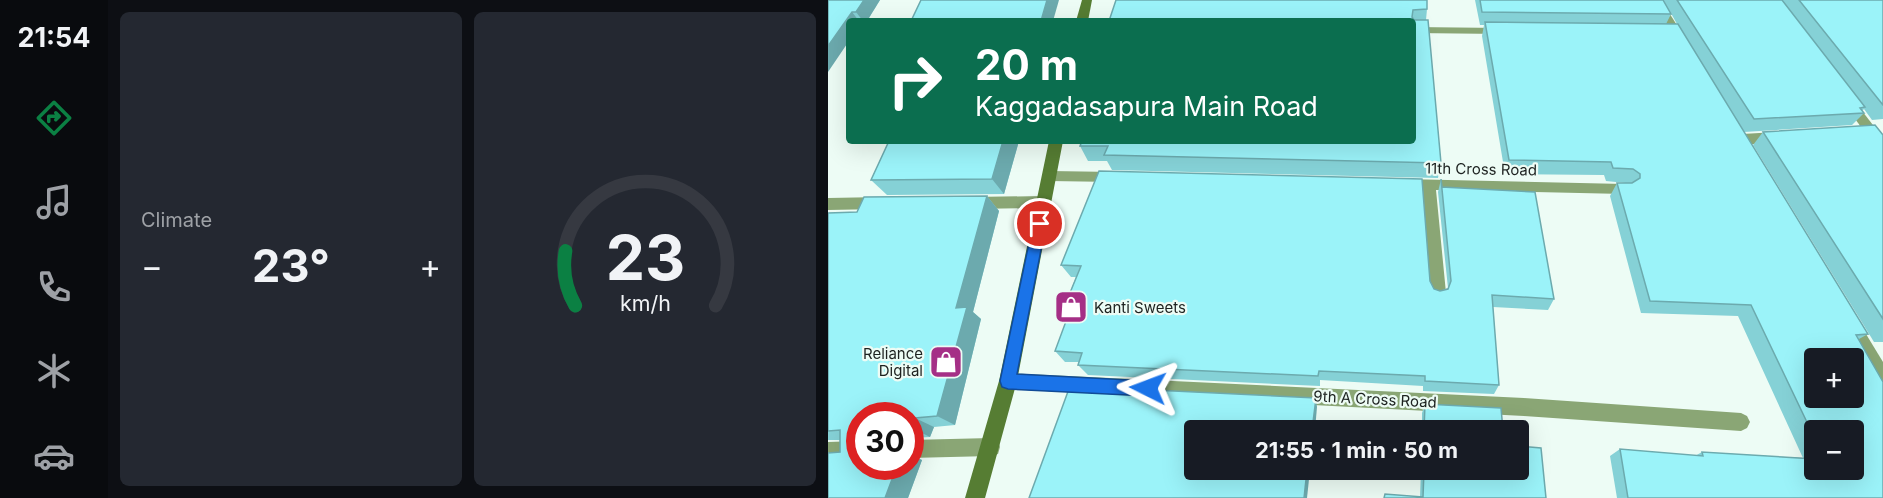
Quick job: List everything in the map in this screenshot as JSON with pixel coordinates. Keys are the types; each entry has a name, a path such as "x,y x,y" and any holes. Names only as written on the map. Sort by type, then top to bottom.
{"main road":[{"path":"1083,18 1087,0"},
{"path":"975,498 1008,381 1055,144"}],"street":[{"path":"1656,0 1670,33 1688,52"},
{"path":"1416,30 1509,31"},
{"path":"1843,94 1883,147"},
{"path":"1742,139 1789,136"},
{"path":"1049,176 1132,178"},
{"name":"11th Cross Road","path":"1393,184 1624,189"},
{"path":"1428,184 1438,294"},
{"path":"953,203 1044,202"},
{"path":"828,204 896,203"},
{"path":"1842,308 1883,378"},
{"name":"9th A Cross Road","path":"1008,381 1524,407 1741,422"},
{"path":"924,449 991,447"},
{"path":"828,451 846,450"}],"building":[{"path":"828,0 864,0 856,12 852,12 846,18 828,46"},
{"path":"921,0 1047,0 1042,18 912,18"},
{"path":"1116,0 1427,0 1427,9 1413,10 1413,18 1110,18"},
{"path":"1480,0 1663,0 1671,14 1482,12"},
{"path":"1677,0 1782,0 1865,107 1860,108 1864,113 1754,119"},
{"path":"1799,0 1883,0 1883,105"},
{"path":"1416,20 1428,20 1441,163 1104,155 1108,146 1080,146 1081,144 1416,144"},
{"path":"1485,22 1678,24 1868,334 1856,335 1863,348 1804,348 1804,408 1864,408 1864,349 1883,382 1883,498 1628,498 1620,449 1703,456 1702,452 1804,458 1804,480 1864,480 1864,420 1806,420 1751,305 1650,301 1617,183 1632,183 1640,178 1640,174 1633,169 1613,168 1611,162 1509,160"},
{"path":"1875,125 1883,135 1883,319 1763,132"},
{"path":"888,144 1002,144 992,179 871,180"},
{"path":"1099,171 1422,179 1430,281 1434,289 1440,291 1448,289 1451,281 1441,179 1442,187 1535,192 1554,299 1492,295 1499,385 1425,381 1425,376 1319,371 1318,376 1078,365 1082,353 1055,351 1072,305 1065,305 1081,266 1061,265"},
{"path":"987,196 956,308 967,307 937,416 924,417 924,402 846,402 846,480 892,480 885,498 828,498 828,453 840,452 840,430 828,431 828,213 857,212 864,197"},
{"path":"1070,386 1316,398 1313,420 1184,420 1184,480 1306,480 1304,498 1029,498"},
{"path":"1425,404 1501,408 1502,420 1424,420"},
{"path":"1529,447 1541,448 1546,498 1384,498 1385,494 1423,497 1424,480 1529,480"}],"place":[{"name":"Kanti Sweets","path":"1071,307"},
{"name":"Reliance Digital","path":"946,362"}],"route":[{"path":"1040,224 1008,381 1148,388"}]}
